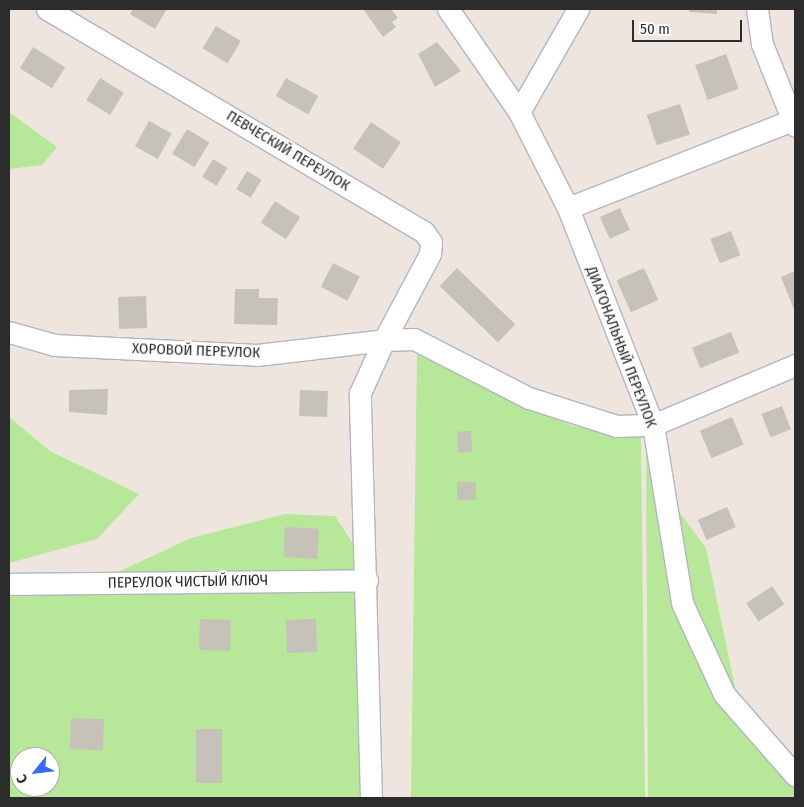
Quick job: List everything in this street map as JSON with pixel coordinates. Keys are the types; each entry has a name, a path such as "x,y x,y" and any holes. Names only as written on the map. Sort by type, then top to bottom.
{"street":[{"name":"ПЕВЧЕСКИЙ ПЕРЕУЛОК","path":"48,9 424,232 431,242 430,254 384,340 360,393 367,580 371,798"},
{"name":"ДИАГОНАЛЬНЫЙ ПЕРЕУЛОК","path":"448,9 520,112 568,208 653,425 682,603 724,694 795,775"},
{"path":"520,112 578,9"},
{"path":"568,208 794,122 762,44 757,9"},
{"name":"ХОРОВОЙ ПЕРЕУЛОК","path":"9,332 55,345 257,355 384,340 414,339 529,398 580,416 617,426 653,425"},
{"path":"653,425 795,365"},
{"name":"ПЕРЕУЛОК ЧИСТЫЙ КЛЮЧ","path":"9,584 367,580"}],"green space":[{"path":"9,112 57,147 42,165 9,169"},
{"path":"417,349 516,403 573,426 641,438 645,798 411,798"},
{"path":"9,417 50,451 139,494 97,539 9,563"},
{"path":"646,439 672,502 706,548 741,716 795,773 795,798 648,798"},
{"path":"285,514 335,516 372,573 377,599 382,798 9,798 9,596 116,573 191,538"}],"building":[{"path":"133,9 167,9 155,29 130,14"},
{"path":"363,9 391,9 398,18 392,22 396,27 383,37"},
{"path":"689,9 717,9 717,14 689,12"},
{"path":"216,26 241,41 227,63 203,48"},
{"path":"437,42 461,71 435,87 418,54"},
{"path":"33,47 65,67 52,88 20,68"},
{"path":"726,54 739,89 708,100 695,65"},
{"path":"100,78 124,93 110,115 86,100"},
{"path":"286,78 318,96 308,114 276,96"},
{"path":"680,104 690,134 657,145 647,115"},
{"path":"149,121 172,134 158,159 135,146"},
{"path":"371,122 401,142 383,169 353,149"},
{"path":"187,129 209,142 194,167 172,154"},
{"path":"213,159 228,168 217,186 202,177"},
{"path":"247,171 262,180 251,198 236,189"},
{"path":"275,201 300,217 286,239 261,223"},
{"path":"620,208 630,230 610,239 600,217"},
{"path":"731,231 740,255 720,263 710,239"},
{"path":"333,263 360,277 347,301 321,287"},
{"path":"457,268 515,324 498,342 440,286"},
{"path":"644,268 658,300 631,312 617,280"},
{"path":"795,271 795,312 781,277"},
{"path":"235,289 259,289 259,298 278,298 277,325 234,324"},
{"path":"146,296 147,328 119,329 118,297"},
{"path":"731,332 739,352 700,368 692,348"},
{"path":"108,389 107,415 69,412 69,390"},
{"path":"300,390 328,391 327,417 299,416"},
{"path":"782,406 791,429 770,437 761,414"},
{"path":"732,417 744,445 712,458 700,431"},
{"path":"471,431 472,452 458,453 457,432"},
{"path":"457,482 476,482 476,500 457,500"},
{"path":"727,507 736,527 707,540 698,520"},
{"path":"285,527 319,529 317,559 283,557"},
{"path":"772,586 784,604 759,622 746,603"},
{"path":"200,619 231,620 230,651 199,650"},
{"path":"316,619 317,652 287,653 286,620"},
{"path":"71,718 104,719 103,750 70,749"},
{"path":"196,729 222,729 222,783 196,783"}]}
